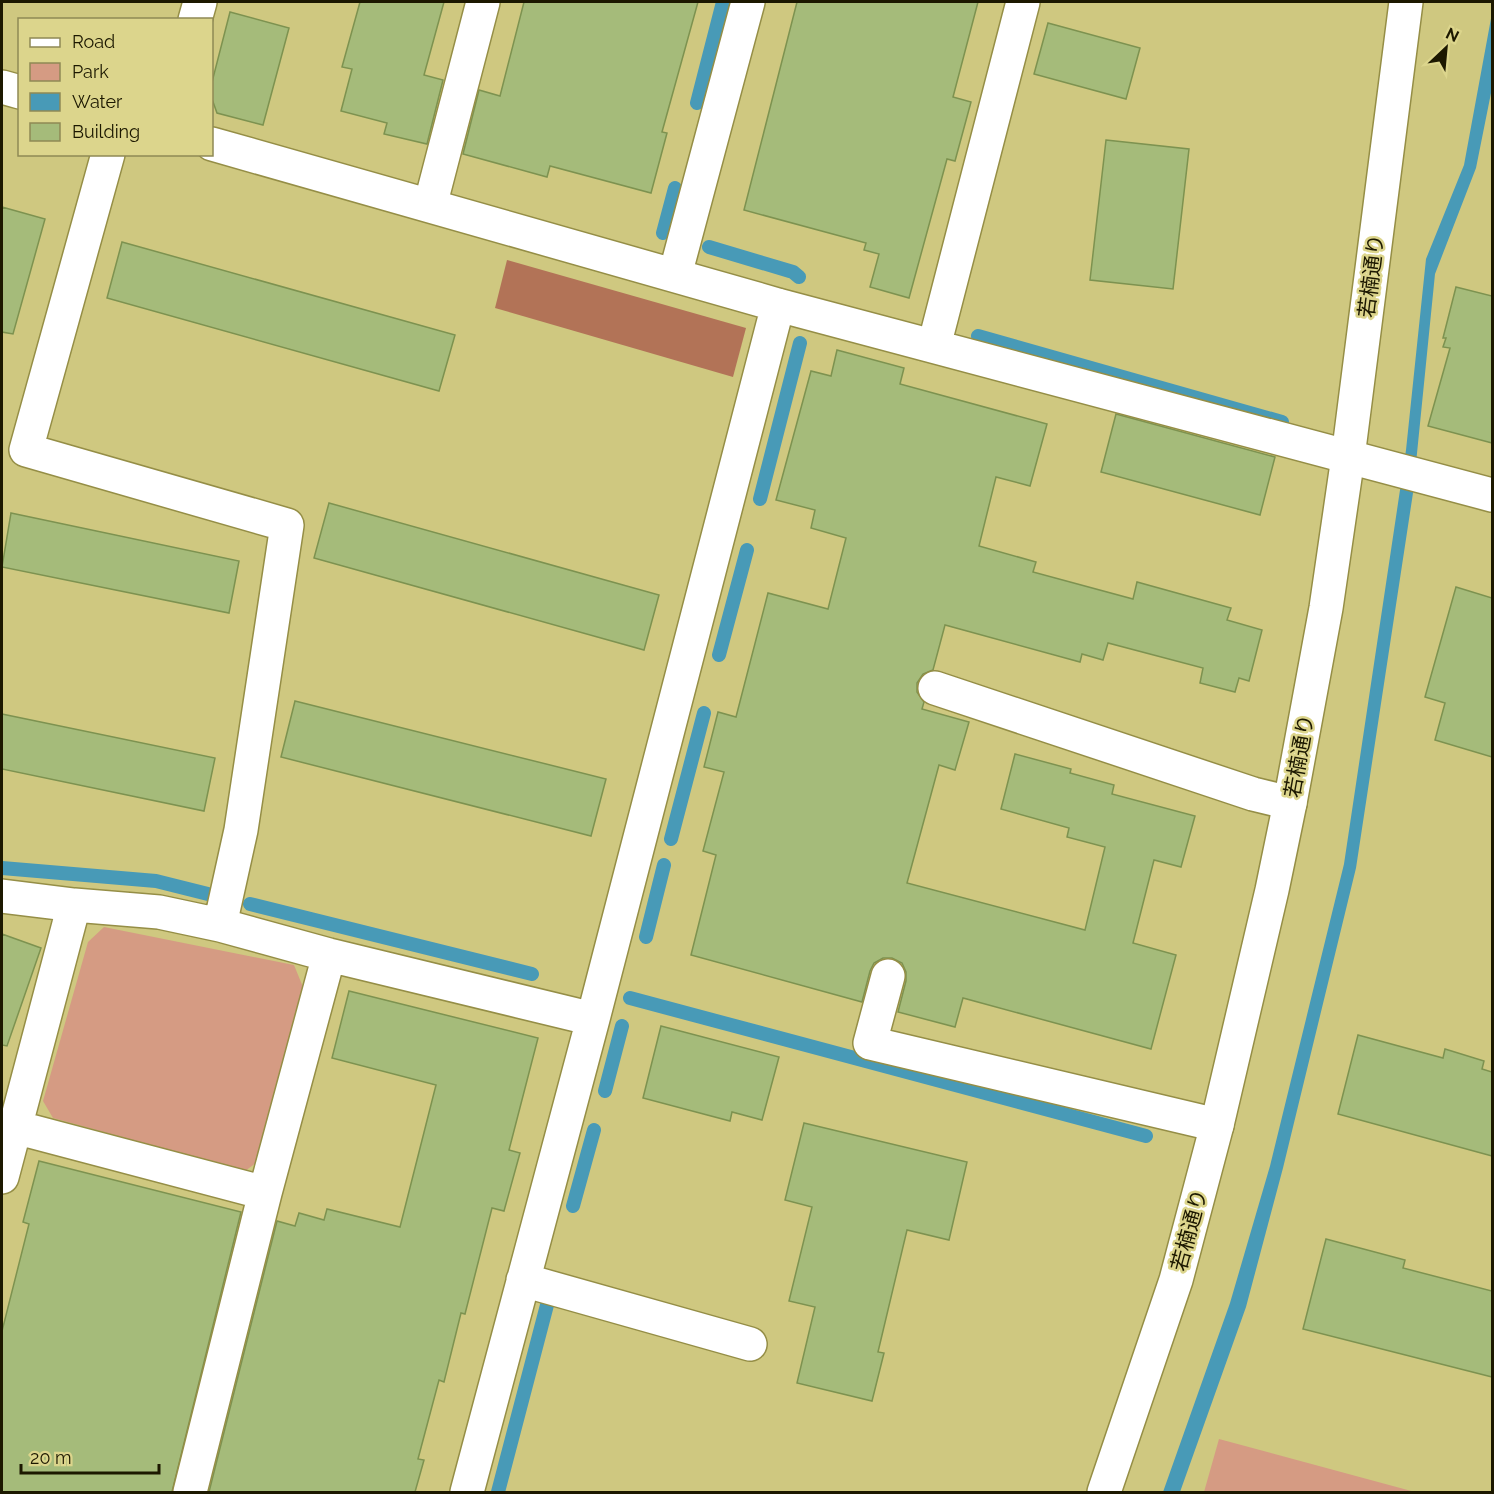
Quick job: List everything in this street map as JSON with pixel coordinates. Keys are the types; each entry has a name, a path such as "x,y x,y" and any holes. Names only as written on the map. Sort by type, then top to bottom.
{"street":[{"path":"196,18 200,2"},
{"path":"430,206 483,2"},
{"path":"675,275 748,2"},
{"path":"934,346 1023,2"},
{"name":"若楠通り","path":"1104,1492 1176,1280 1217,1125 1290,803 1326,608 1348,457 1406,2"},
{"path":"2,87 18,91"},
{"path":"213,144 778,304 1492,495"},
{"path":"107,156 26,450 287,525 241,830 220,925"},
{"path":"467,1492 593,1019 778,304"},
{"path":"934,688 1252,794 1290,803"},
{"path":"2,896 159,912 220,925 329,955 593,1019"},
{"path":"2,1177 74,905"},
{"path":"190,1492 265,1193 329,955"},
{"path":"888,976 870,1043 1217,1125"},
{"path":"15,1127 265,1193"},
{"path":"523,1280 750,1344"}],"green space":[{"path":"104,927 294,965 305,992 263,1158 245,1171 53,1118 43,1101 88,942"},
{"path":"1219,1439 1415,1492 1204,1492"}],"shaded area":[{"path":"507,260 746,328 733,377 495,308"}],"water":[{"path":"1492,13 1492,88 1476,168 1435,274 1413,493 1356,868 1283,1168 1246,1307 1180,1492 1163,1492 1230,1303 1270,1166 1344,864 1406,450 1426,259 1464,165"}],"building":[{"path":"360,2 444,2 424,75 443,80 427,144 384,134 387,123 341,111 352,69 342,67"},
{"path":"524,2 698,2 662,132 667,133 651,193 550,166 547,177 463,154 479,90 500,96"},
{"path":"797,2 978,2 953,97 971,102 955,161 947,159 909,298 870,287 879,254 864,250 866,243 744,210"},
{"path":"230,12 289,28 263,125 217,113 213,102 213,78"},
{"path":"1048,23 1140,48 1126,99 1034,74"},
{"path":"1106,140 1189,149 1173,289 1090,280"},
{"path":"2,207 45,219 13,334 2,332"},
{"path":"122,242 455,335 439,391 107,298"},
{"path":"1456,287 1492,296 1492,443 1428,426 1450,348 1443,347 1446,338 1443,338"},
{"path":"837,350 904,368 900,384 1047,424 1030,486 996,477 979,546 1036,562 1033,572 1133,599 1137,582 1231,608 1227,620 1262,630 1249,681 1239,678 1235,692 1200,683 1203,668 1108,643 1103,660 1082,654 1080,662 945,625 933,670 923,674 917,683 917,692 924,702 922,709 969,722 955,770 939,765 907,883 1085,930 1105,847 1067,837 1069,828 1001,809 1015,754 1071,769 1070,773 1114,785 1112,794 1195,816 1181,867 1154,860 1133,943 1176,955 1151,1049 963,998 955,1027 898,1012 906,972 902,963 892,958 883,958 874,963 862,1002 691,955 716,855 703,851 724,772 704,767 718,712 736,717 768,593 828,609 846,538 811,528 815,510 776,500 811,371 831,376"},
{"path":"1116,414 1275,457 1260,515 1101,472"},
{"path":"329,503 659,595 644,650 314,558"},
{"path":"11,513 239,561 229,613 2,567"},
{"path":"1456,587 1492,598 1492,757 1435,740 1445,703 1425,697"},
{"path":"295,701 606,779 591,836 281,757"},
{"path":"2,714 215,758 204,811 2,769"},
{"path":"2,934 41,948 7,1046 2,1045"},
{"path":"349,991 538,1038 509,1150 520,1153 504,1211 492,1208 465,1314 461,1313 444,1382 439,1380 418,1459 424,1460 415,1492 209,1492 277,1221 295,1226 299,1213 324,1220 327,1209 400,1227 436,1085 332,1058"},
{"path":"661,1026 779,1057 762,1120 732,1112 730,1121 643,1098"},
{"path":"1358,1035 1443,1058 1445,1049 1484,1061 1482,1069 1492,1072 1492,1156 1338,1114"},
{"path":"804,1123 967,1162 949,1240 907,1230 878,1352 884,1353 872,1401 797,1383 815,1307 789,1301 812,1207 785,1200"},
{"path":"39,1161 241,1212 172,1492 2,1492 2,1331 29,1224 23,1222"},
{"path":"1326,1239 1405,1260 1403,1268 1492,1291 1492,1377 1303,1329"}],"waterway":[{"path":"697,103 723,2"},
{"path":"663,233 675,188"},
{"path":"709,247 793,272 799,277"},
{"path":"978,336 1282,422"},
{"path":"760,499 800,343"},
{"path":"719,655 747,550"},
{"path":"671,839 704,713"},
{"path":"646,937 664,865"},
{"path":"2,868 156,881 208,894"},
{"path":"250,904 532,974"},
{"path":"630,998 1146,1136"},
{"path":"605,1091 622,1026"},
{"path":"573,1206 594,1130"},
{"path":"498,1492 547,1305"}]}
